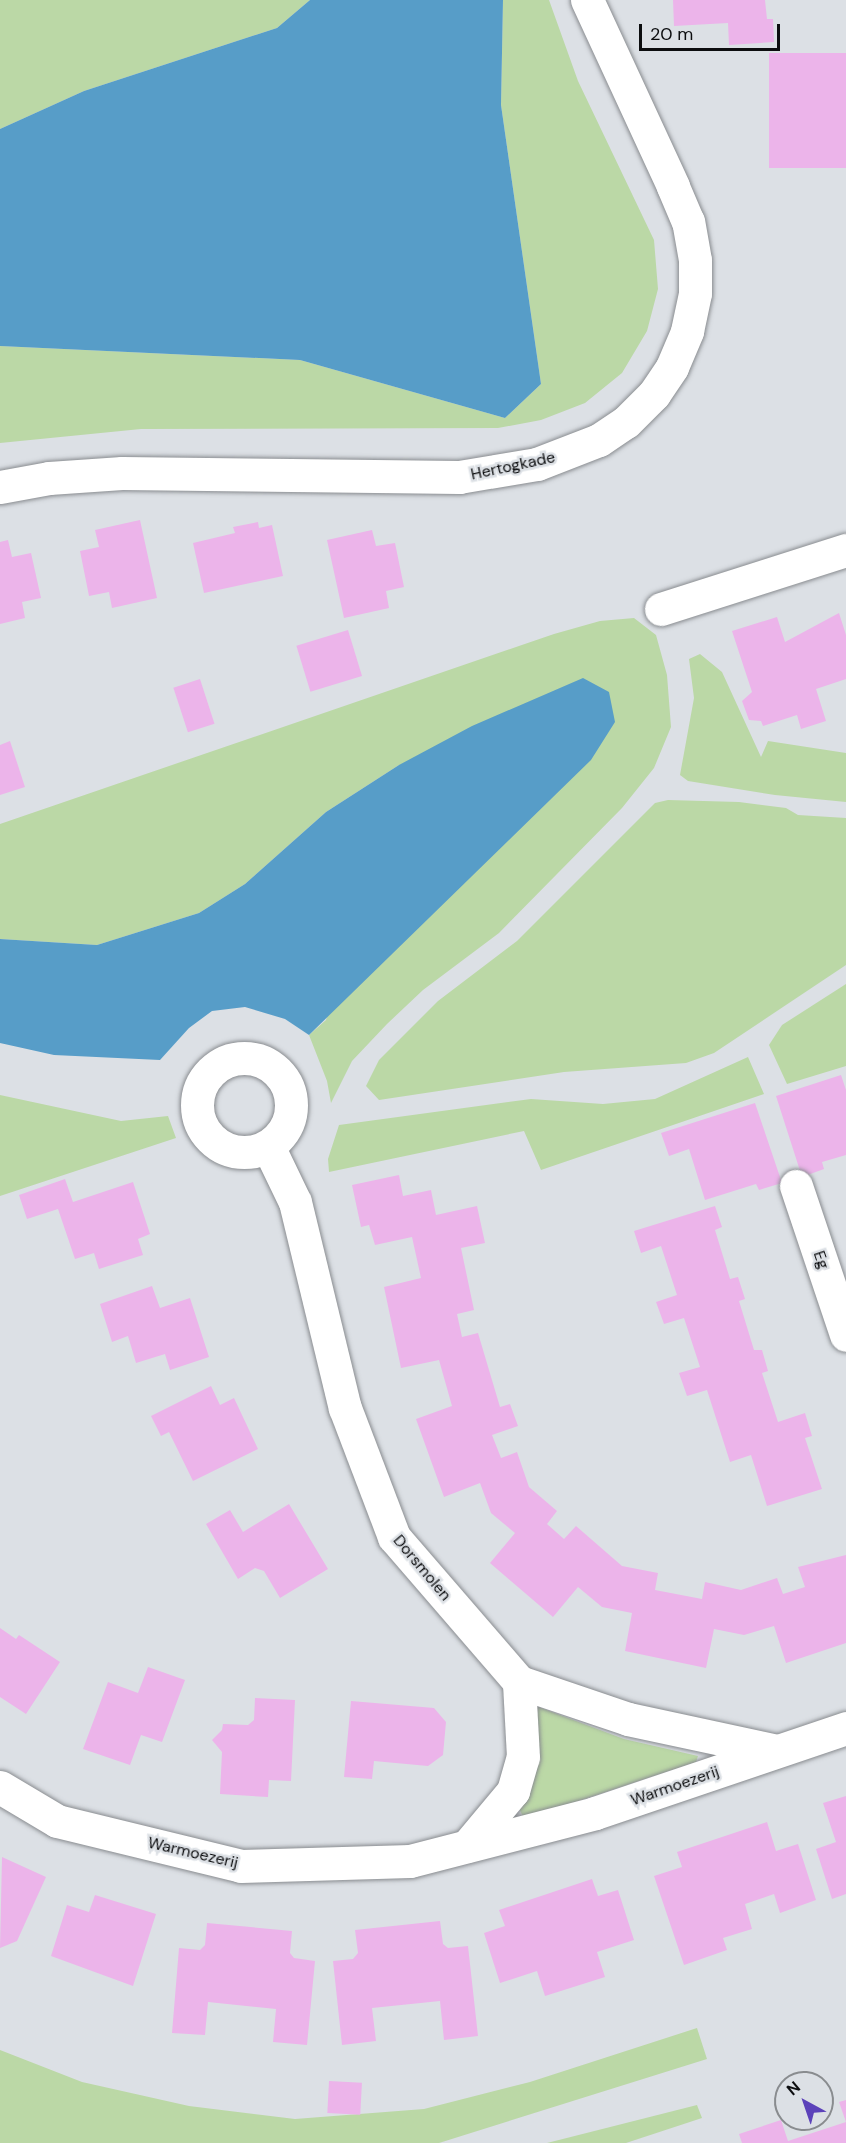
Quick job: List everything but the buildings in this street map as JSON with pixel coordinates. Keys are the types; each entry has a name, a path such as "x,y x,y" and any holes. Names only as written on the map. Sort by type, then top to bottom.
{"street":[{"name":"Hertogkade","path":"0,487 49,478 122,473 459,477 537,464 599,440 626,422 654,394 672,367 687,331 695,293 696,261 680,204 587,0"},
{"path":"662,609 846,549"},
{"name":"Dorsmolen","path":"268,1146 295,1202 345,1408 394,1537 519,1682"},
{"name":"Eg","path":"796,1186 846,1335"},
{"path":"467,1846 513,1791 523,1757 519,1682 628,1719 778,1752"},
{"name":"Warmoezerij","path":"0,1787 57,1821 241,1866 410,1861 595,1813 846,1728"}],"green space":[{"path":"0,0 310,0 277,28 84,91 0,129"},
{"path":"503,0 549,0 578,81 654,240 658,289 647,331 622,373 585,403 541,420 498,428 141,429 0,443 0,346 300,360 505,418 541,384 501,105"},
{"path":"634,618 656,635 667,675 671,727 654,768 622,808 499,933 423,990 387,1024 352,1061 331,1103 327,1081 309,1035 326,1020 399,765 326,812 245,884 199,913 97,945 0,939 0,824 554,634 600,621"},
{"path":"700,654 722,672 761,757 768,741 846,753 846,802 775,795 688,781 680,775 694,698 689,659"},
{"path":"668,800 739,802 786,808 798,815 846,818 846,965 714,1053 686,1063 564,1072 379,1100 366,1086 379,1060 438,1001 517,941 655,803"},
{"path":"846,984 846,1066 787,1084 769,1045 782,1025"},
{"path":"748,1057 764,1094 541,1170 524,1131 329,1172 328,1159 339,1125 531,1099 603,1104 655,1099"},
{"path":"0,1095 121,1121 168,1116 176,1138 0,1196"},
{"path":"536,1706 624,1739 698,1756 696,1762 524,1819 518,1806"},
{"path":"697,2028 707,2059 439,2143 0,2143 0,2050 82,2082 189,2106 295,2119 424,2109 530,2082"},
{"path":"697,2105 702,2118 626,2143 547,2143"}],"water":[{"path":"310,0 503,0 501,105 541,384 505,418 300,360 0,346 0,129 84,91 277,28"},
{"path":"583,678 609,692 615,722 591,760 309,1035 285,1019 245,1007 212,1011 189,1028 160,1060 54,1055 0,1043 0,939 97,945 199,913 245,884 326,812 399,765 472,726"}]}
